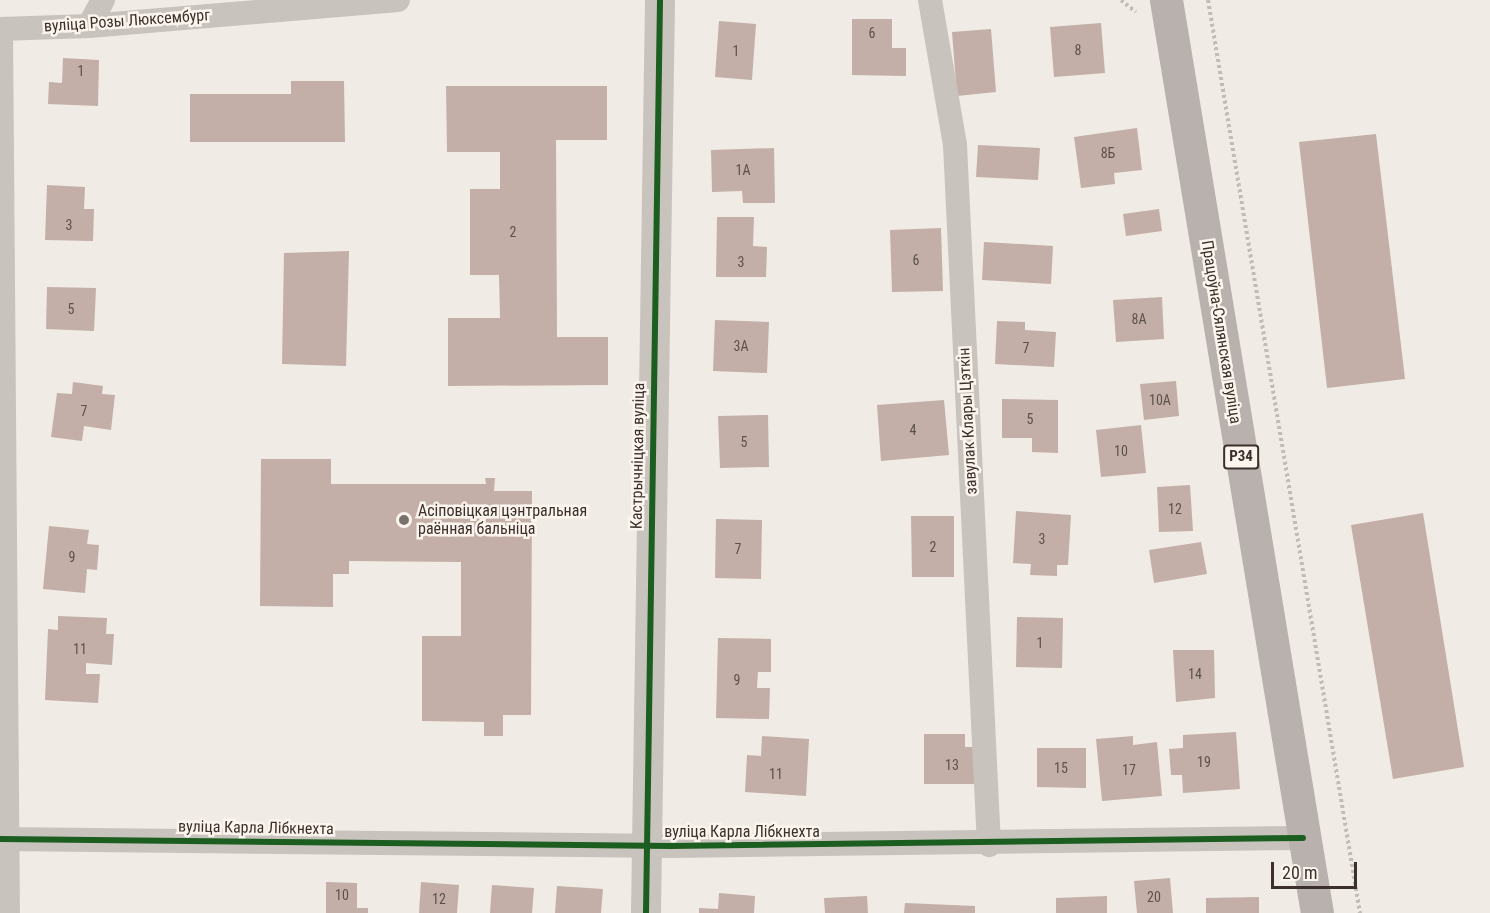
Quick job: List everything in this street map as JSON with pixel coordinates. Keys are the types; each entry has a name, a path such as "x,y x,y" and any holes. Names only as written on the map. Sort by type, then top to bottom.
{"main road":[{"name":"Працоўна-Сялянская вуліца","path":"1166,0 1317,913"}],"street":[{"path":"89,26 103,0"},
{"name":"вуліца Розы Люксембург","path":"1,29 89,26 398,0"},
{"name":"Кастрычніцкая вуліца","path":"646,913 644,845 660,0"},
{"name":"завулак Клары Цэткін","path":"930,0 955,145 989,845"},
{"path":"1,29 4,839 8,913"},
{"name":"вуліца Карла Лібкнехта","path":"4,839 644,845 989,845 1303,838"}],"path":[{"path":"1208,0 1360,913"}],"building":[{"path":"852,19 892,19 892,48 906,48 906,76 852,75"},
{"path":"719,21 756,24 752,80 715,77"},
{"path":"1101,23 1105,73 1054,77 1050,27"},
{"path":"991,29 996,92 957,96 952,32"},
{"path":"63,58 99,60 98,106 48,104 49,82 62,83"},
{"path":"291,81 344,81 345,142 190,142 190,94 291,94"},
{"path":"446,86 607,86 607,140 556,140 557,337 608,337 608,385 448,386 448,318 500,318 499,275 470,275 470,189 500,189 500,152 447,152"},
{"path":"1137,128 1142,170 1114,173 1115,184 1081,188 1074,137"},
{"path":"1376,134 1405,379 1327,388 1299,142"},
{"path":"978,145 1040,148 1038,180 976,177"},
{"path":"774,148 775,203 743,203 742,191 712,192 711,150"},
{"path":"47,185 85,187 84,209 94,209 93,241 45,240"},
{"path":"1159,209 1162,231 1126,236 1123,214"},
{"path":"717,217 754,217 753,246 767,247 766,277 716,277"},
{"path":"941,228 943,291 892,292 890,230"},
{"path":"984,242 1053,246 1051,284 982,280"},
{"path":"349,251 346,366 282,364 284,253"},
{"path":"47,287 96,288 94,331 46,329"},
{"path":"1162,297 1164,339 1116,342 1113,300"},
{"path":"715,320 769,322 767,373 713,371"},
{"path":"997,321 1025,322 1025,330 1056,332 1054,367 995,364"},
{"path":"1176,381 1179,416 1144,420 1140,384"},
{"path":"73,382 103,386 102,394 115,395 111,430 84,426 82,441 51,437 57,393 72,394"},
{"path":"1002,399 1058,400 1058,453 1032,452 1032,438 1002,438"},
{"path":"944,400 949,455 881,461 877,405"},
{"path":"768,415 769,467 720,468 718,416"},
{"path":"1141,425 1146,473 1101,477 1096,430"},
{"path":"261,459 331,459 331,484 486,484 485,478 495,478 494,491 532,491 531,715 503,715 503,736 484,736 484,722 422,721 422,636 461,636 461,562 349,561 349,574 333,574 333,607 260,606"},
{"path":"1190,485 1193,531 1159,532 1157,487"},
{"path":"1016,511 1071,515 1068,565 1057,565 1057,576 1030,575 1031,564 1013,563"},
{"path":"1423,513 1464,767 1393,779 1351,525"},
{"path":"911,516 954,516 954,577 912,577"},
{"path":"716,519 762,520 761,579 715,578"},
{"path":"49,526 89,530 87,544 99,545 97,570 87,569 85,593 43,589"},
{"path":"1201,542 1207,574 1154,583 1149,550"},
{"path":"58,616 107,618 106,634 114,634 112,665 86,663 86,674 100,674 98,703 45,700 48,629 58,630"},
{"path":"1017,617 1063,618 1062,668 1016,667"},
{"path":"718,638 771,639 771,672 758,672 757,688 770,688 769,719 716,718"},
{"path":"1173,650 1214,650 1215,698 1176,702"},
{"path":"1236,732 1240,789 1183,793 1182,775 1171,775 1169,749 1183,748 1183,735"},
{"path":"924,734 965,734 965,747 980,747 980,784 924,784"},
{"path":"762,736 809,739 806,796 745,792 747,755 761,756"},
{"path":"1133,736 1133,745 1157,742 1162,796 1102,801 1096,739"},
{"path":"1037,748 1086,748 1086,788 1037,787"},
{"path":"1170,878 1173,913 1137,913 1134,881"},
{"path":"326,882 357,883 357,908 368,908 368,913 326,913"},
{"path":"421,882 459,885 457,913 419,913"},
{"path":"492,885 534,888 532,913 490,913"},
{"path":"557,886 603,889 601,913 555,913"},
{"path":"719,893 755,896 754,913 699,913 699,908 718,909"},
{"path":"867,896 868,913 825,913 824,898"},
{"path":"1107,896 1107,913 1056,913 1056,898"},
{"path":"1259,897 1259,913 1206,913 1206,898"},
{"path":"905,903 975,906 975,913 904,913"}],"cycle path":[{"path":"646,913 660,0"},
{"path":"0,839 671,846 1303,838"}],"place":[{"name":"Асіповіцкая цэнтральная раённая бальніца","path":"404,520"}]}
